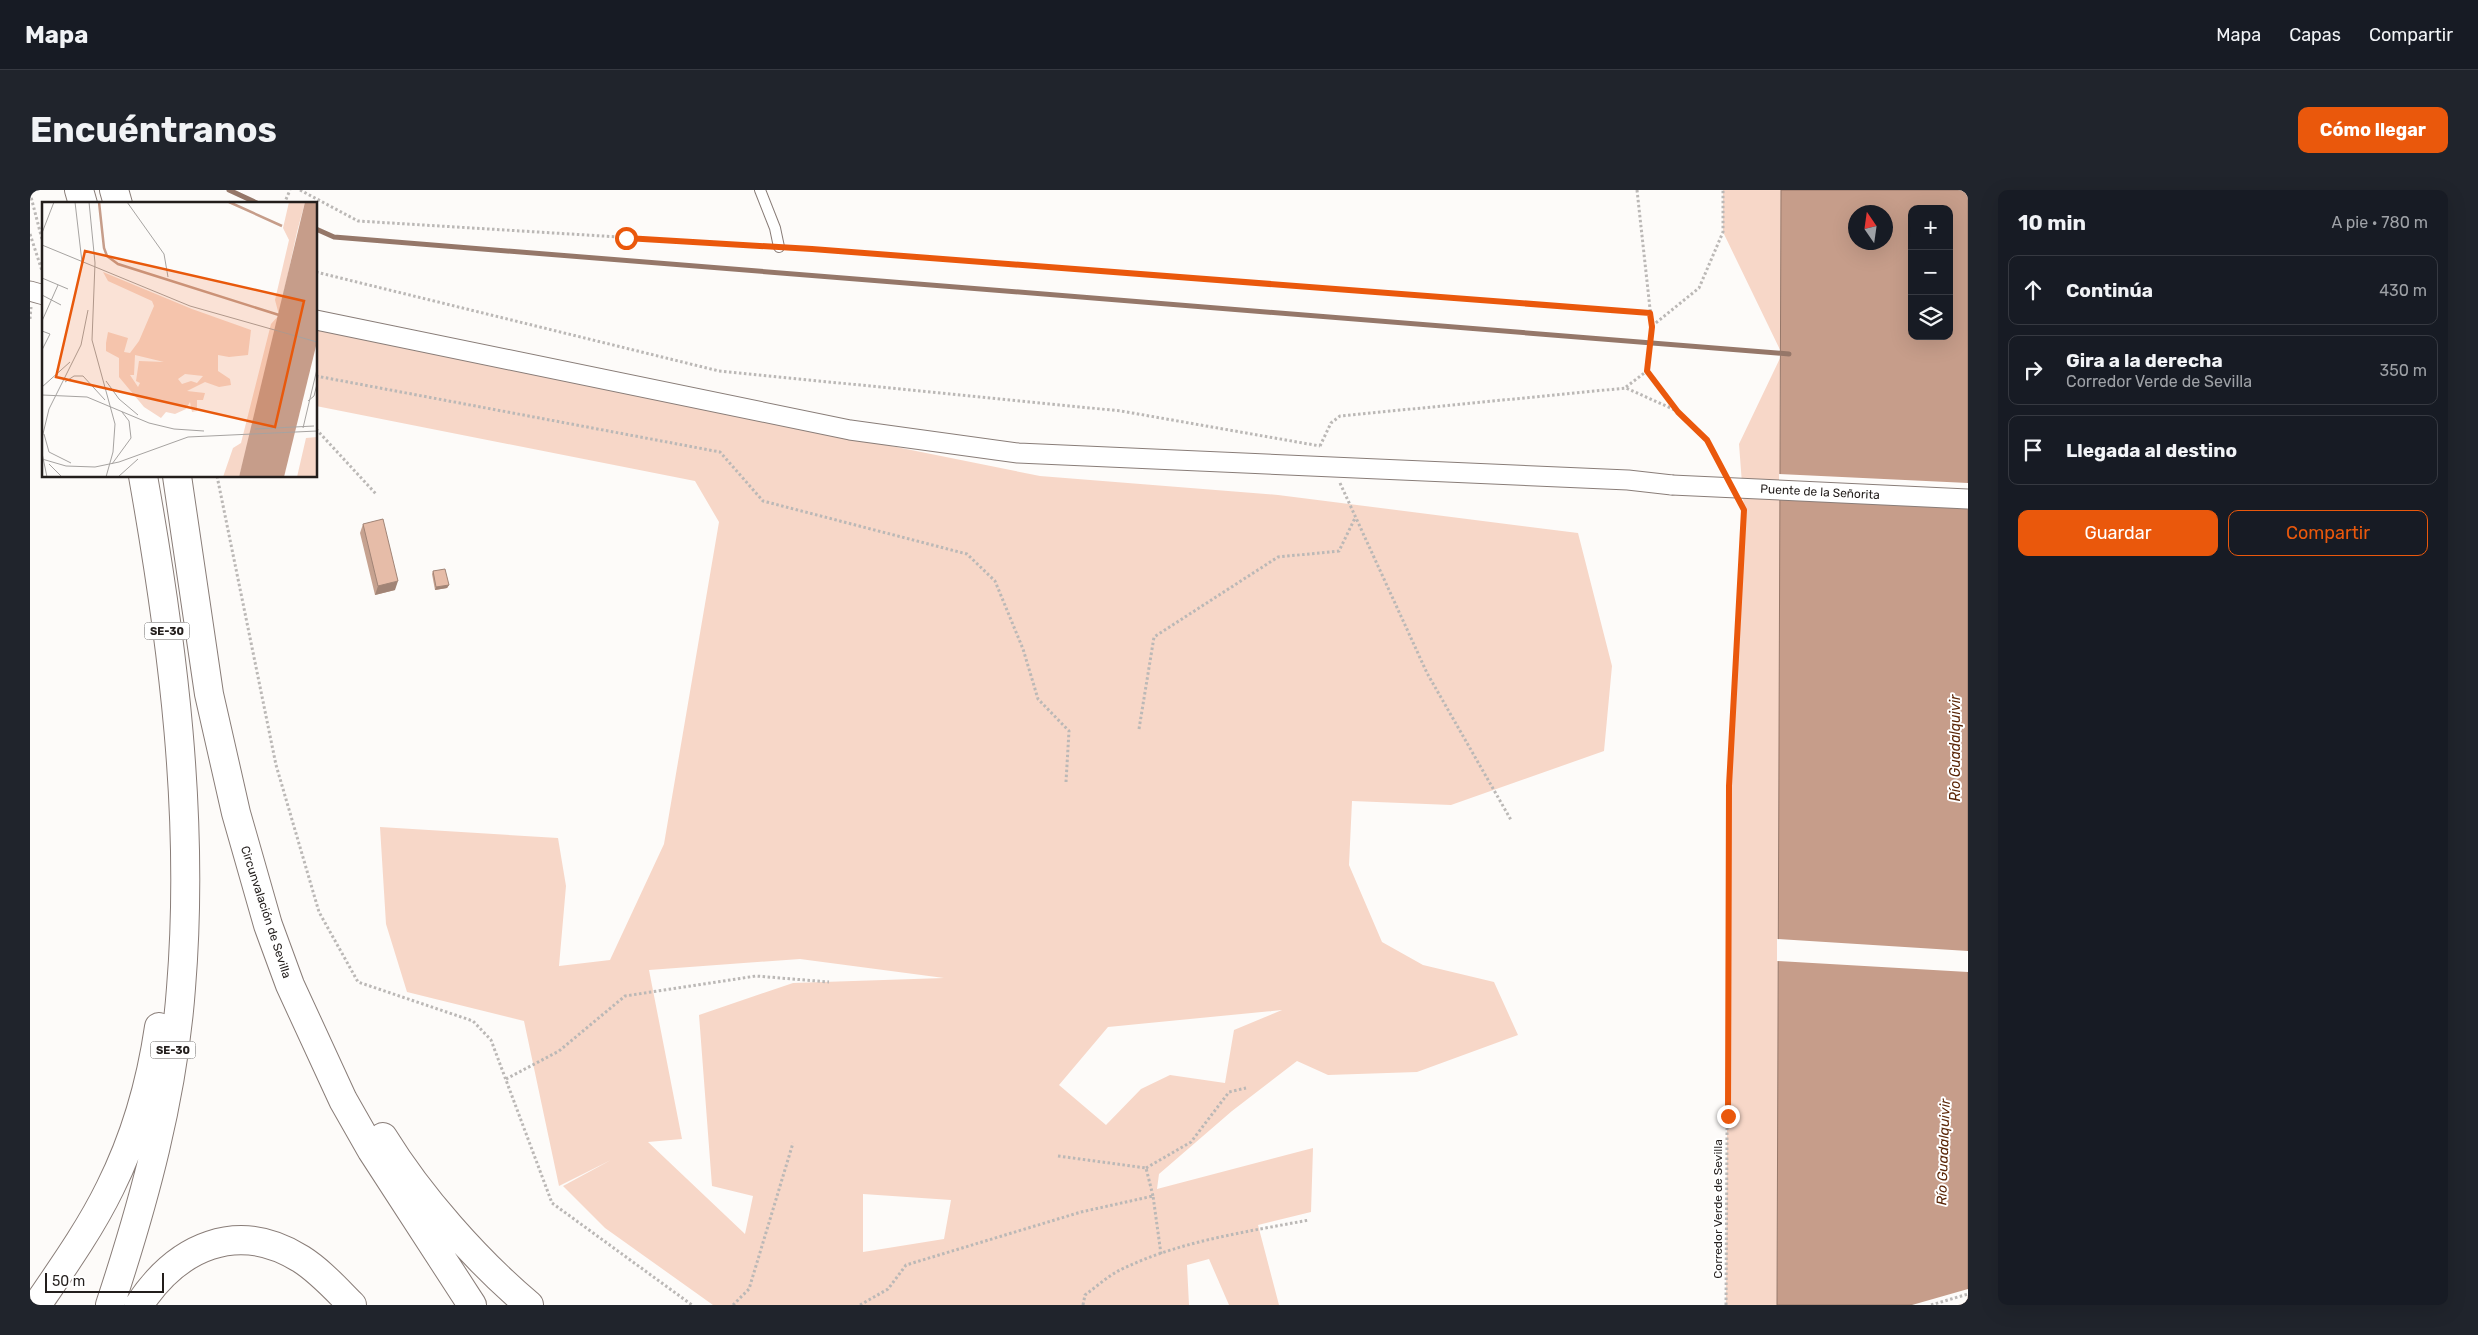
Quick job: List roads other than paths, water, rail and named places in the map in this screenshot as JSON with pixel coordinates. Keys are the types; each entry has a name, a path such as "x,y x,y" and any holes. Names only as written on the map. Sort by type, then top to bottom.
{"highway":[{"name":"SE-30","path":"110,1305 150,1175 170,1073 181,990 186,883 182,787 168,638 143,478"},
{"name":"Circunvalación de Sevilla","path":"177,478 209,694 245,847 268,925 290,985 343,1100 386,1174 472,1305"},
{"path":"209,694 213,764 221,809 250,911 286,1012 366,1168 457,1305"},
{"path":"37,1305 84,1234 110,1188 130,1140 146,1092 156,1046 164,986 182,787"},
{"path":"245,847 337,1058 379,1131 447,1224 501,1281 529,1305"},
{"path":"139,1305 165,1271 181,1258 211,1245 244,1240 283,1249 300,1258 315,1268 352,1305"}],"street":[{"name":"Puente de la Señorita","path":"318,320 850,430 1018,453 1628,480 1672,485 1968,499"}],"lane":[{"path":"760,190 775,228 778,247"}],"water":[{"name":"Río Guadalquivir","path":"1781,190 1968,190 1968,1305 1777,1305"}],"waterway":[{"path":"229,190 255,202"},
{"path":"318,230 334,237 1789,354"}]}
